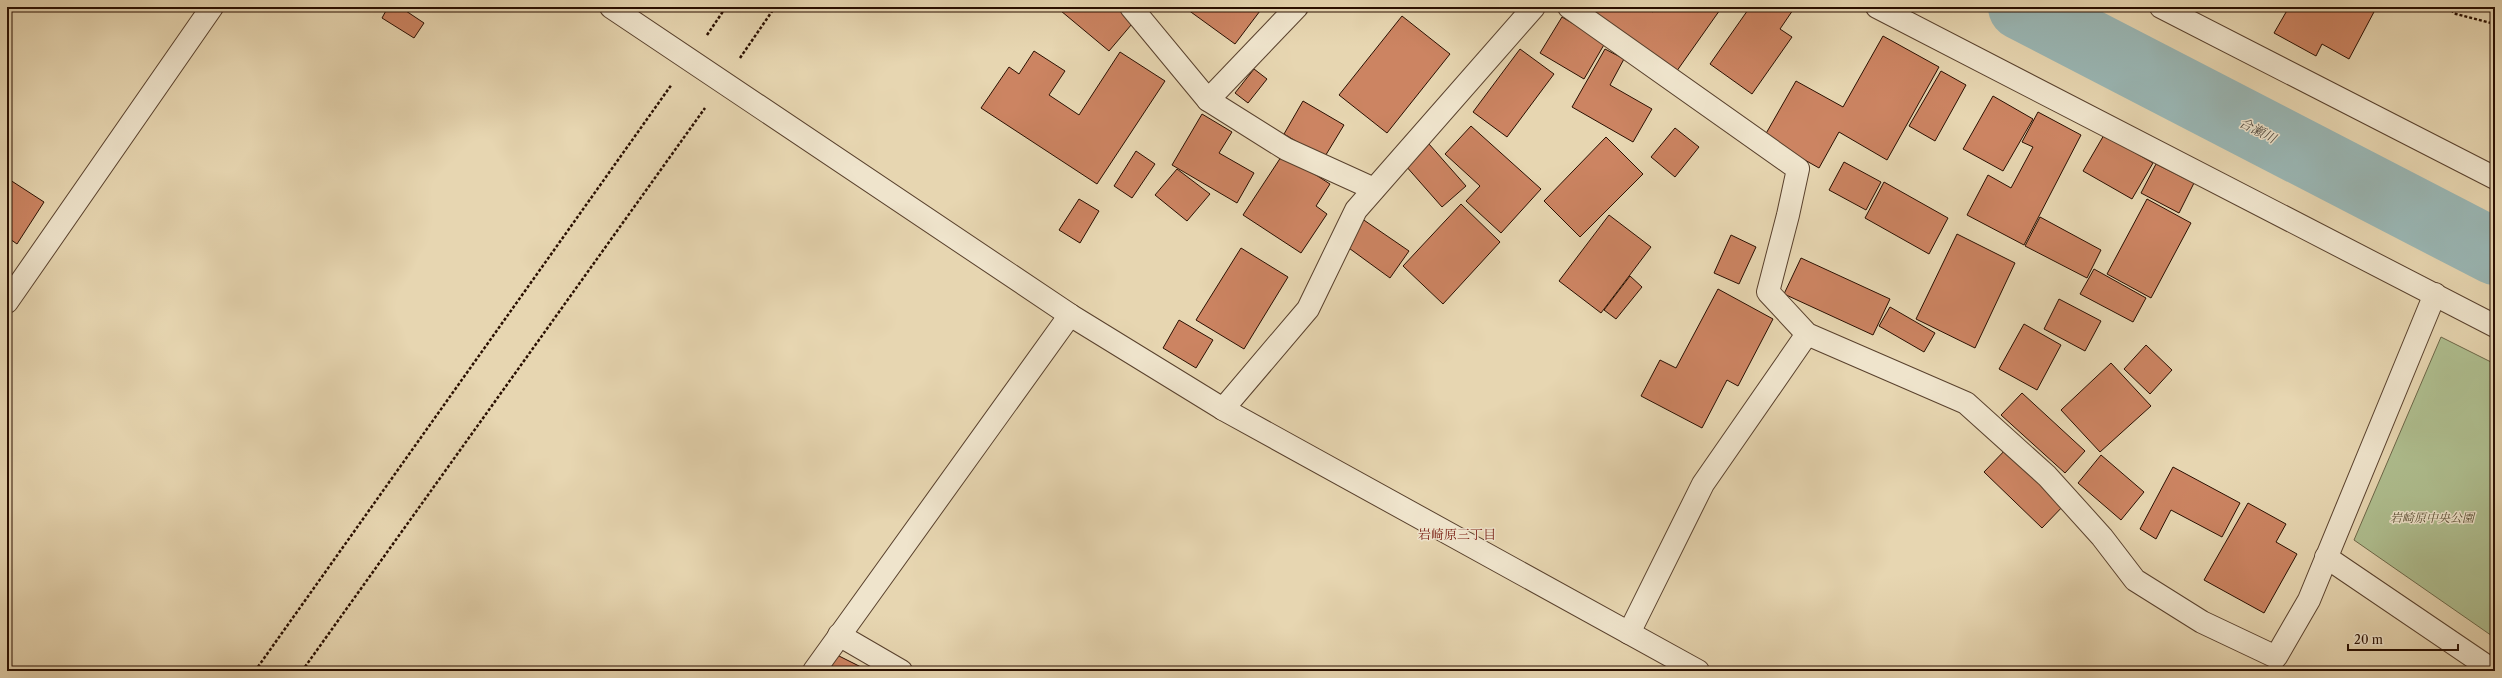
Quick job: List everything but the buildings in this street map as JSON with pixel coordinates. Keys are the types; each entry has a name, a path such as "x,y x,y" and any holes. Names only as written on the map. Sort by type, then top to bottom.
{"street":[{"path":"10,291 212,7"},
{"path":"610,7 1070,316 1223,409 1698,671"},
{"path":"1131,7 1208,100 1286,149 1374,189"},
{"path":"1208,100 1297,7"},
{"path":"1223,409 1308,309 1356,210 1534,7"},
{"path":"1569,7 1798,169 1788,216 1768,292 1807,334 1966,403 2047,476 2102,537 2135,580 2202,622 2276,656 2309,600 2435,294"},
{"path":"1877,7 2495,326"},
{"path":"2161,7 2495,178"},
{"path":"814,671 1070,316"},
{"path":"1629,633 1702,484 1807,334"},
{"path":"2326,557 2494,671"},
{"path":"839,635 901,671"}],"path":[{"path":"302,671 723,83 775,7"},
{"path":"2447,7 2456,14 2495,24"},
{"path":"255,671 689,61"}],"green space":[{"name":"岩崎原中央公園","path":"2441,337 2495,364 2495,638 2354,540"}],"waterway":[{"name":"合瀬川","path":"2021,7 2495,252"}],"district":[{"name":"岩崎原三丁目","path":"1457,534"}]}
